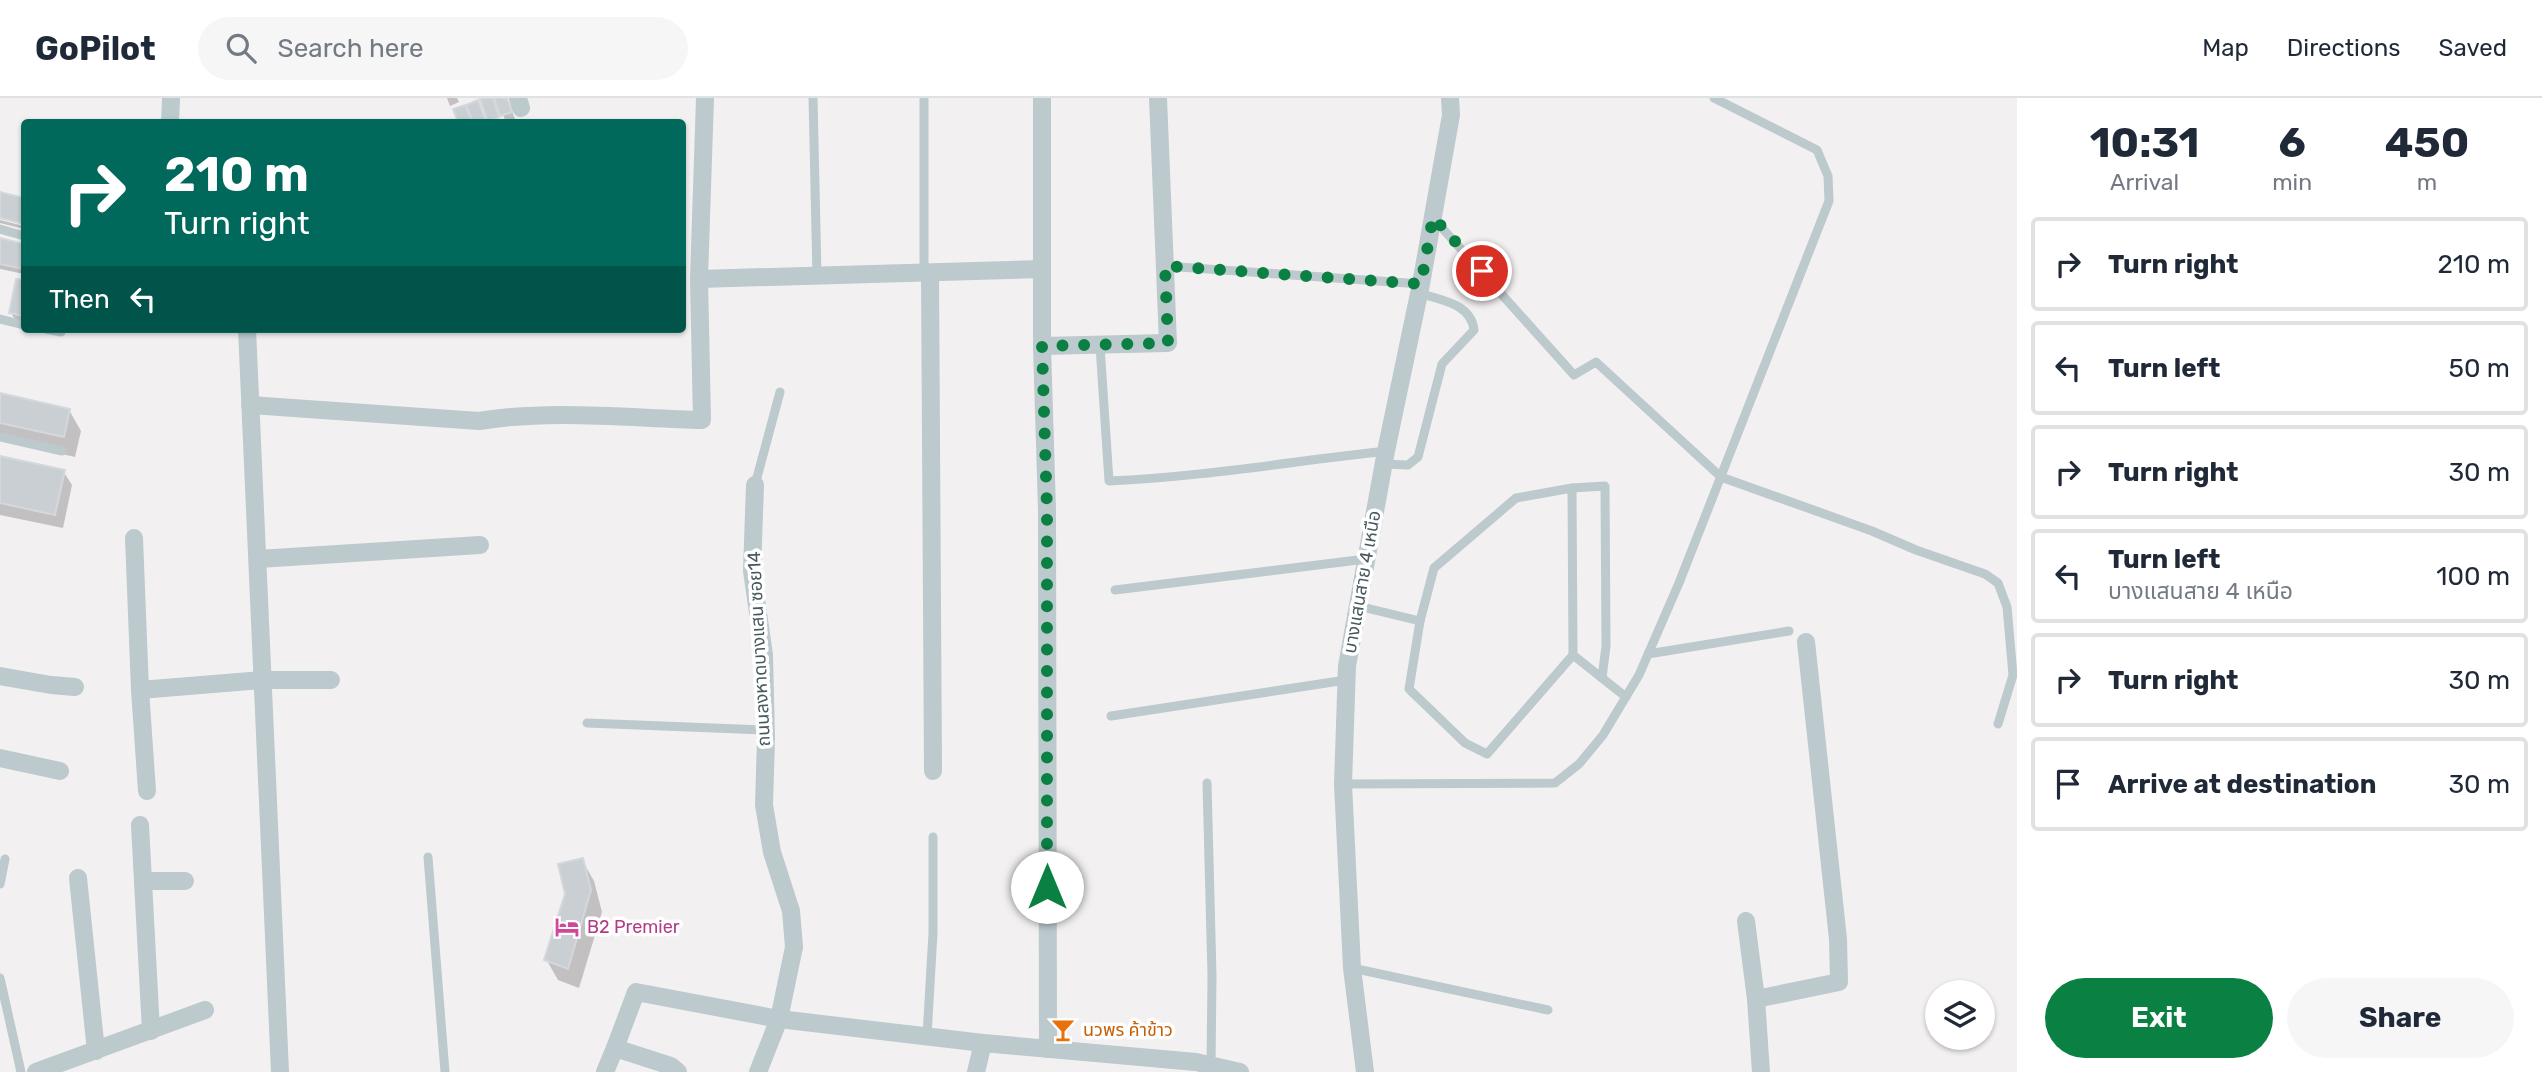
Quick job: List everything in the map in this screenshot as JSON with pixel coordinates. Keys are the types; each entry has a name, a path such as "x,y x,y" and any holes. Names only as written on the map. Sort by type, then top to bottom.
{"street":[{"path":"250,405 479,421 540,415 702,420 694,269 705,98"},
{"path":"1042,98 1042,346 1047,510 1048,1049"},
{"path":"1042,346 1168,343 1157,98"},
{"name":"บางแสนสาย 4 เหนือ","path":"1365,1072 1352,968 1343,784 1346,680 1366,559 1433,217 1451,115 1450,98"},
{"path":"170,119 171,99"},
{"path":"694,269 817,276 1042,269"},
{"path":"927,274 933,771"},
{"path":"247,333 281,1072"},
{"name":"ถนนลงหาดบางแสน ซอย14","path":"755,485 752,571 764,655 764,805 772,852 791,911 794,947 779,1018 758,1072"},
{"path":"134,538 139,690 147,791"},
{"path":"258,559 480,545"},
{"path":"1756,999 1839,982 1838,939 1806,642"},
{"path":"0,676 75,687"},
{"path":"139,690 263,680 331,680"},
{"path":"0,758 60,771"},
{"path":"140,825 151,1031"},
{"path":"78,878 96,1051"},
{"path":"143,881 185,881"},
{"path":"1746,921 1756,999 1761,1072"},
{"path":"605,1072 636,992 779,1018 983,1043 1211,1066 1240,1072"},
{"path":"36,1072 205,1010"},
{"path":"976,1072 983,1043"},
{"path":"615,1048 671,1066 678,1072"}],"lane":[{"path":"813,98 817,276"},
{"path":"924,98 927,274"},
{"path":"1343,784 1555,783 1580,764 1603,735 1626,697 1648,654 1721,477 1829,201 1828,176 1817,150 1714,98"},
{"path":"1433,217 1574,375 1596,362 1721,477 1985,574 1997,583 2007,607 2013,676 1998,724"},
{"path":"0,229 21,235"},
{"path":"1100,346 1110,481 1170,479 1279,463 1385,458 1408,465 1418,457 1442,364 1474,330 1468,314 1459,306 1420,289 1165,266"},
{"path":"0,319 21,323"},
{"path":"755,485 780,392"},
{"path":"0,436 62,451"},
{"path":"1573,488 1573,655 1487,754 1465,743 1409,689 1420,621 1434,568 1516,498 1573,488 1605,486 1606,646 1602,678"},
{"path":"1115,590 1366,559"},
{"path":"1358,606 1420,621"},
{"path":"1648,654 1789,631"},
{"path":"1573,655 1626,697"},
{"path":"1111,716 1346,680"},
{"path":"587,723 766,730"},
{"path":"1207,783 1212,976 1211,1066"},
{"path":"927,1036 933,933 933,837"},
{"path":"428,857 445,1072"},
{"path":"0,884 5,859"},
{"path":"1352,968 1548,1010"},
{"path":"0,978 21,1072"}],"building":[{"path":"493,98 499,117 487,119 480,99"},
{"path":"494,98 507,98 512,112 500,116"},
{"path":"478,100 485,119 472,119 466,105"},
{"path":"465,105 471,119 457,119 453,109"},
{"path":"0,192 21,197 21,223 0,218"},
{"path":"0,238 21,243 21,268 0,264"},
{"path":"16,279 21,280 21,315 9,313"},
{"path":"0,393 70,409 64,437 0,423"},
{"path":"0,456 65,470 55,515 0,503"},
{"name":"B2 Premier","path":"583,858 591,890 568,969 544,960 565,894 558,864"}],"place":[{"name":"B2 Premier","path":"567,927"},
{"name":"นวพร ค้าข้าว","path":"1063,1030"}],"route":[{"path":"1047,887 1047,510 1042,346 1168,343 1165,266 1421,284 1433,217 1482,271"}]}
